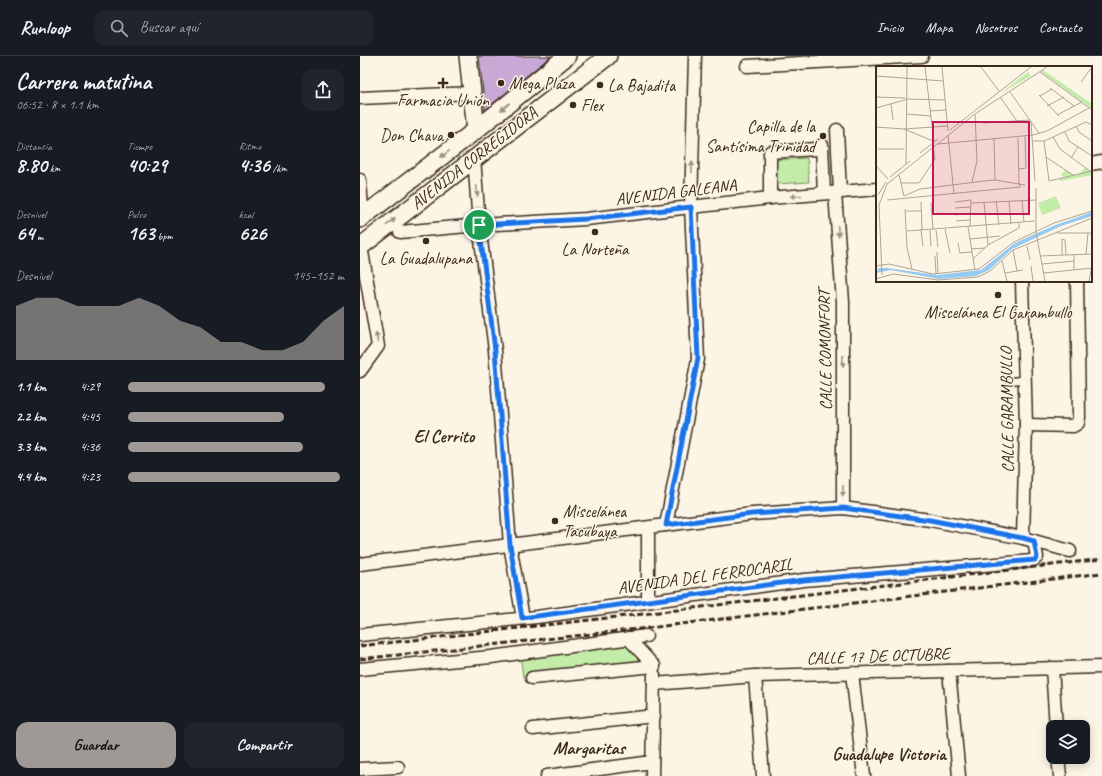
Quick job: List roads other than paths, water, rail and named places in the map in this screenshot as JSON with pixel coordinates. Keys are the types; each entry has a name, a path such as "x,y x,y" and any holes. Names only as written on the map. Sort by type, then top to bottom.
{"main road":[{"path":"468,56 476,130"},
{"name":"AVENIDA CORREGIDORA","path":"362,212 476,130 567,56"},
{"name":"AVENIDA CORREGIDORA","path":"361,246 608,56"}],"street":[{"path":"666,525 698,358 691,207 696,56"},
{"path":"747,66 922,56"},
{"path":"360,98 472,92"},
{"path":"833,193 837,130"},
{"path":"770,198 770,152 819,147 833,193"},
{"path":"474,158 479,225 495,350 510,545 522,618"},
{"path":"1092,164 1102,162"},
{"path":"360,180 362,212"},
{"name":"AVENIDA GALEANA","path":"400,232 479,225 586,219 770,198 876,190"},
{"name":"CALLE COMONFORT","path":"833,193 843,302 843,508"},
{"path":"360,372 378,346 361,246"},
{"name":"CALLE GARAMBULLO","path":"1022,282 1029,540"},
{"path":"1026,425 1073,426 1078,423 1077,282"},
{"path":"360,564 648,529 666,525 752,514 843,508 930,520 1029,540 1070,551"},
{"path":"648,529 648,601"},
{"name":"AVENIDA DEL FERROCARIL","path":"360,635 522,618 804,580 1032,561 1037,557 1029,540"},
{"path":"360,669 490,657 646,636"},
{"path":"628,638 654,666 652,776"},
{"path":"532,678 654,666"},
{"name":"CALLE 17 DE OCTUBRE","path":"654,684 755,676 1102,667"},
{"path":"1052,668 1056,720"},
{"path":"949,671 959,776"},
{"path":"852,673 864,776"},
{"path":"755,676 763,776"},
{"path":"533,729 654,716"},
{"path":"547,776 652,762"},
{"path":"1059,764 1060,776"},
{"path":"360,769 398,767"}],"lane":[{"path":"1009,381 1024,380"}],"railway":[{"path":"360,646 1102,559"},
{"path":"360,659 648,628 1102,573"}],"place":[{"name":"Farmacia Unión","path":"443,83"},
{"name":"Mega Plaza","path":"501,83"},
{"name":"La Bajadita","path":"600,85"},
{"name":"Flex","path":"573,105"},
{"name":"Don Chava","path":"451,135"},
{"name":"Capilla de la Santísima Trinidad","path":"823,136"},
{"name":"La Norteña","path":"595,232"},
{"name":"La Guadalupana","path":"426,241"},
{"name":"Miscelánea El Garambullo","path":"998,295"},
{"name":"Miscelánea Tacubaya","path":"555,521"}],"district":[{"name":"El Cerrito","path":"444,436"},
{"name":"Margaritas","path":"589,748"},
{"name":"Guadalupe Victoria","path":"889,754"}]}
